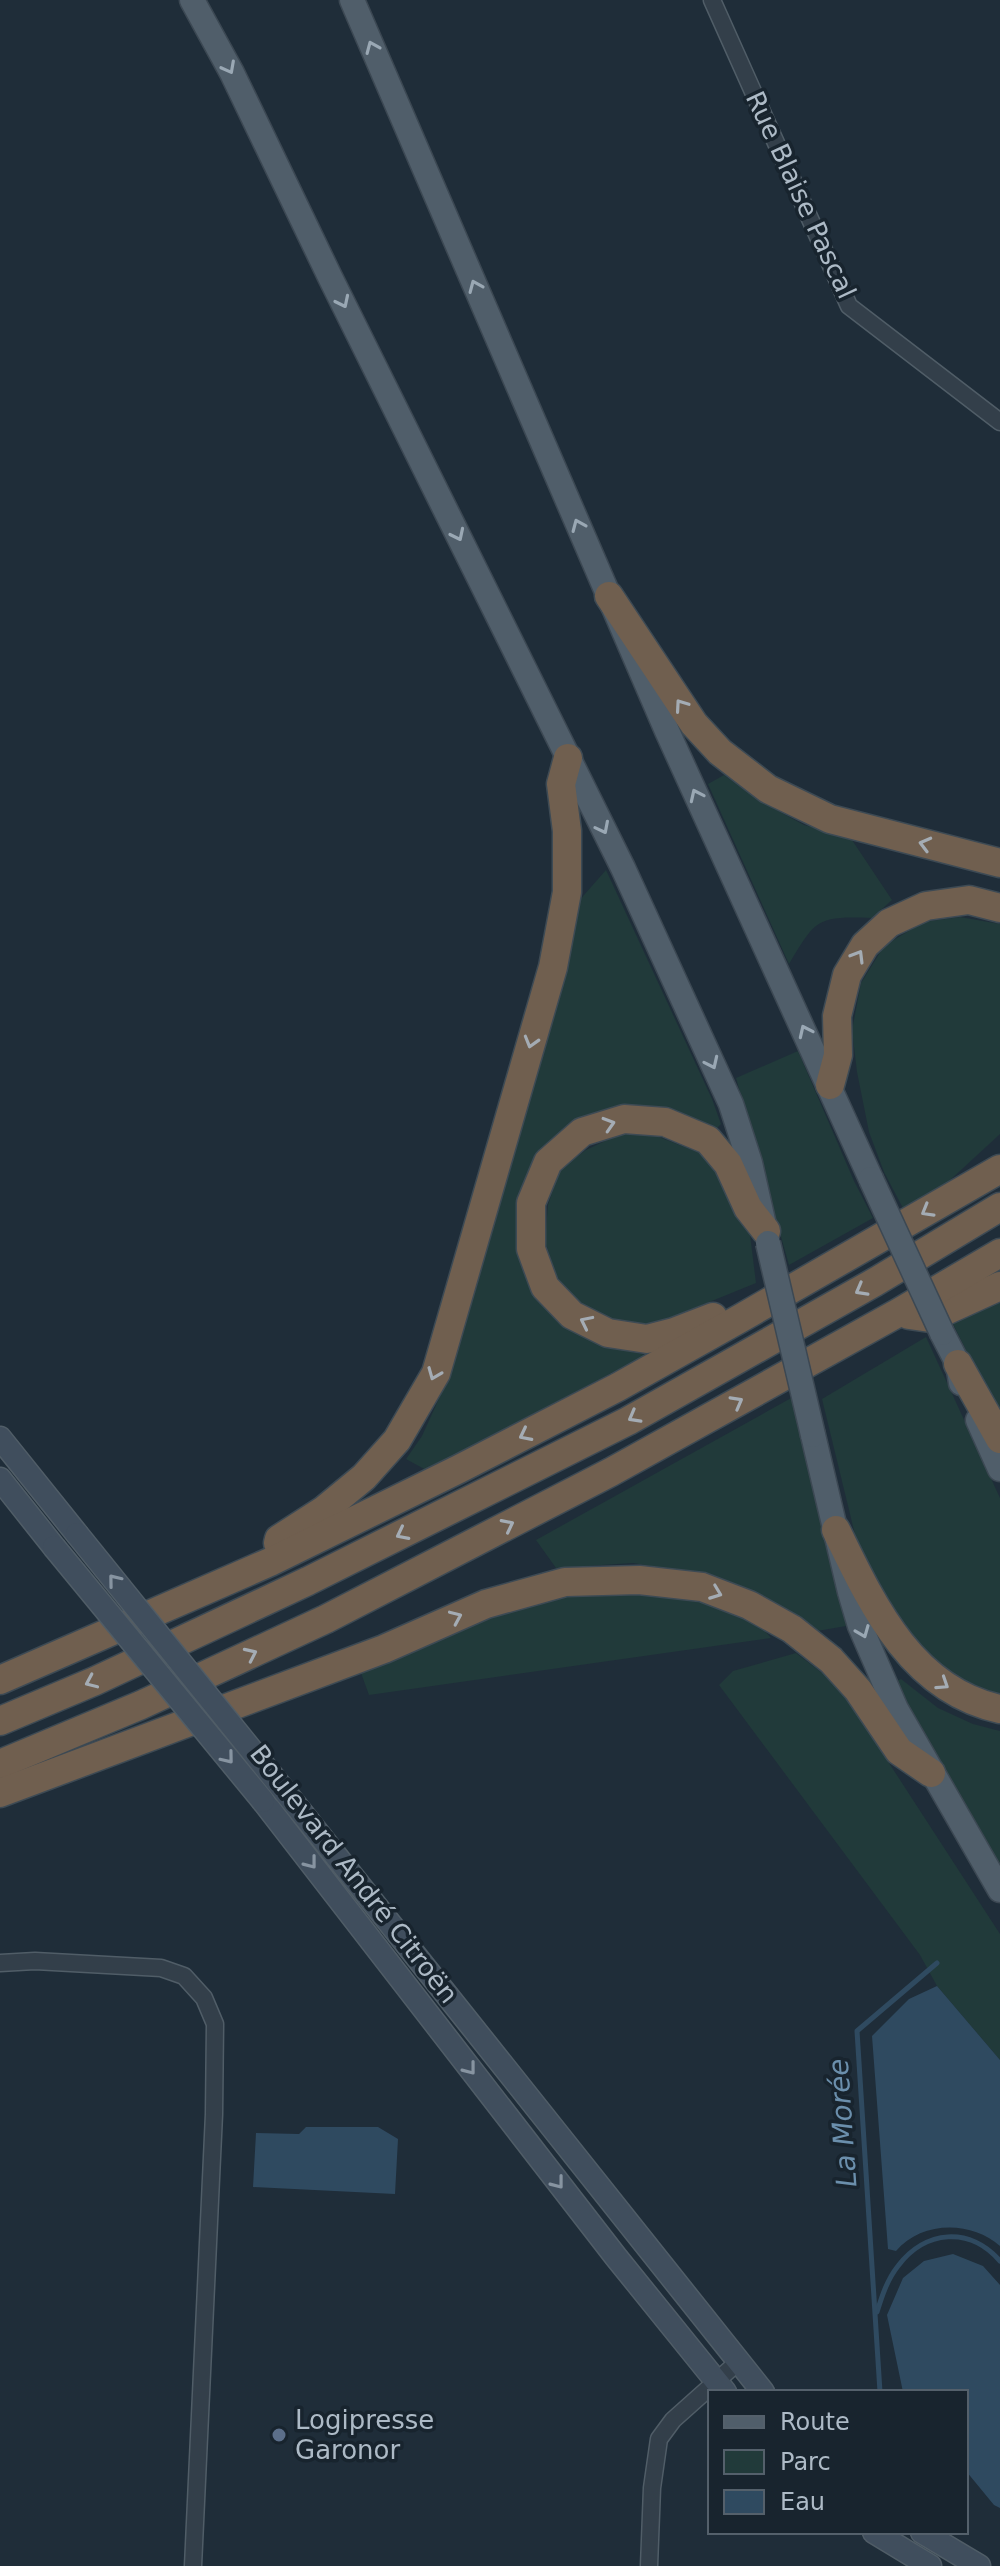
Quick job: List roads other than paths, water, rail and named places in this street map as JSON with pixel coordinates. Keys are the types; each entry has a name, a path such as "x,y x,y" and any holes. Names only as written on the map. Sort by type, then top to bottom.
{"highway":[{"path":"609,596 694,724 720,752 768,789 830,819 1000,863"},
{"path":"270,1562 279,1539 340,1498 397,1440 436,1373 553,967 567,892 567,831 561,784 568,758"},
{"path":"830,1085 838,1055 837,1016 847,975 865,945 889,923 926,906 969,900 1000,908"},
{"path":"741,1318 714,1317 647,1339 608,1333 572,1315 545,1287 531,1249 531,1203 548,1162 582,1132 624,1119 665,1122 708,1140 728,1164 748,1208 767,1237"},
{"path":"0,1680 270,1562 512,1442 741,1318 998,1166"},
{"path":"0,1721 95,1681 308,1581 628,1421 875,1282 1000,1207"},
{"path":"0,1764 141,1705 326,1619 611,1472 1000,1253"},
{"path":"896,1314 930,1318 1000,1286"},
{"path":"958,1364 1000,1439"},
{"path":"836,1530 876,1609 901,1645 935,1681 979,1705 1000,1709"},
{"path":"0,1793 384,1649 486,1604 565,1582 639,1580 702,1587 749,1605 792,1629 831,1660 858,1690 899,1751 931,1773"}],"main road":[{"path":"192,0 232,73 623,868 731,1104 750,1163 860,1626 896,1709 1000,1890"},
{"path":"352,0 674,746 958,1364 962,1387 1000,1469"},
{"name":"Boulevard André Citroën","path":"0,1438 761,2390"},
{"name":"Boulevard André Citroën","path":"0,1479 263,1801 720,2387"},
{"path":"877,2534 930,2566"},
{"path":"925,2534 979,2566"}],"street":[{"name":"Rue Blaise Pascal","path":"712,0 849,306 1000,422"},
{"path":"0,1963 35,1961 161,1968 184,1976 204,1998 215,2024 193,2566"},
{"path":"720,2387 738,2362"},
{"path":"649,2566 652,2488 659,2439 673,2420 708,2395"}],"water":[{"path":"937,1986 1000,2060 1000,2246 975,2232 946,2228 919,2234 896,2251 888,2249 872,2036 909,1999"},
{"path":"306,2127 378,2127 398,2139 395,2194 253,2187 256,2133 299,2134"},
{"path":"953,2254 983,2266 1000,2285 1000,2508 968,2473 968,2390 903,2390 887,2315 903,2278 924,2261"}],"waterway":[{"name":"La Morée","path":"880,2390 857,2031 937,1963"},
{"name":"La Morée","path":"877,2312 888,2282 898,2266 909,2254 934,2239 962,2238 975,2242 1000,2261"}],"place":[{"name":"Logipresse Garonor","path":"279,2435"}]}
